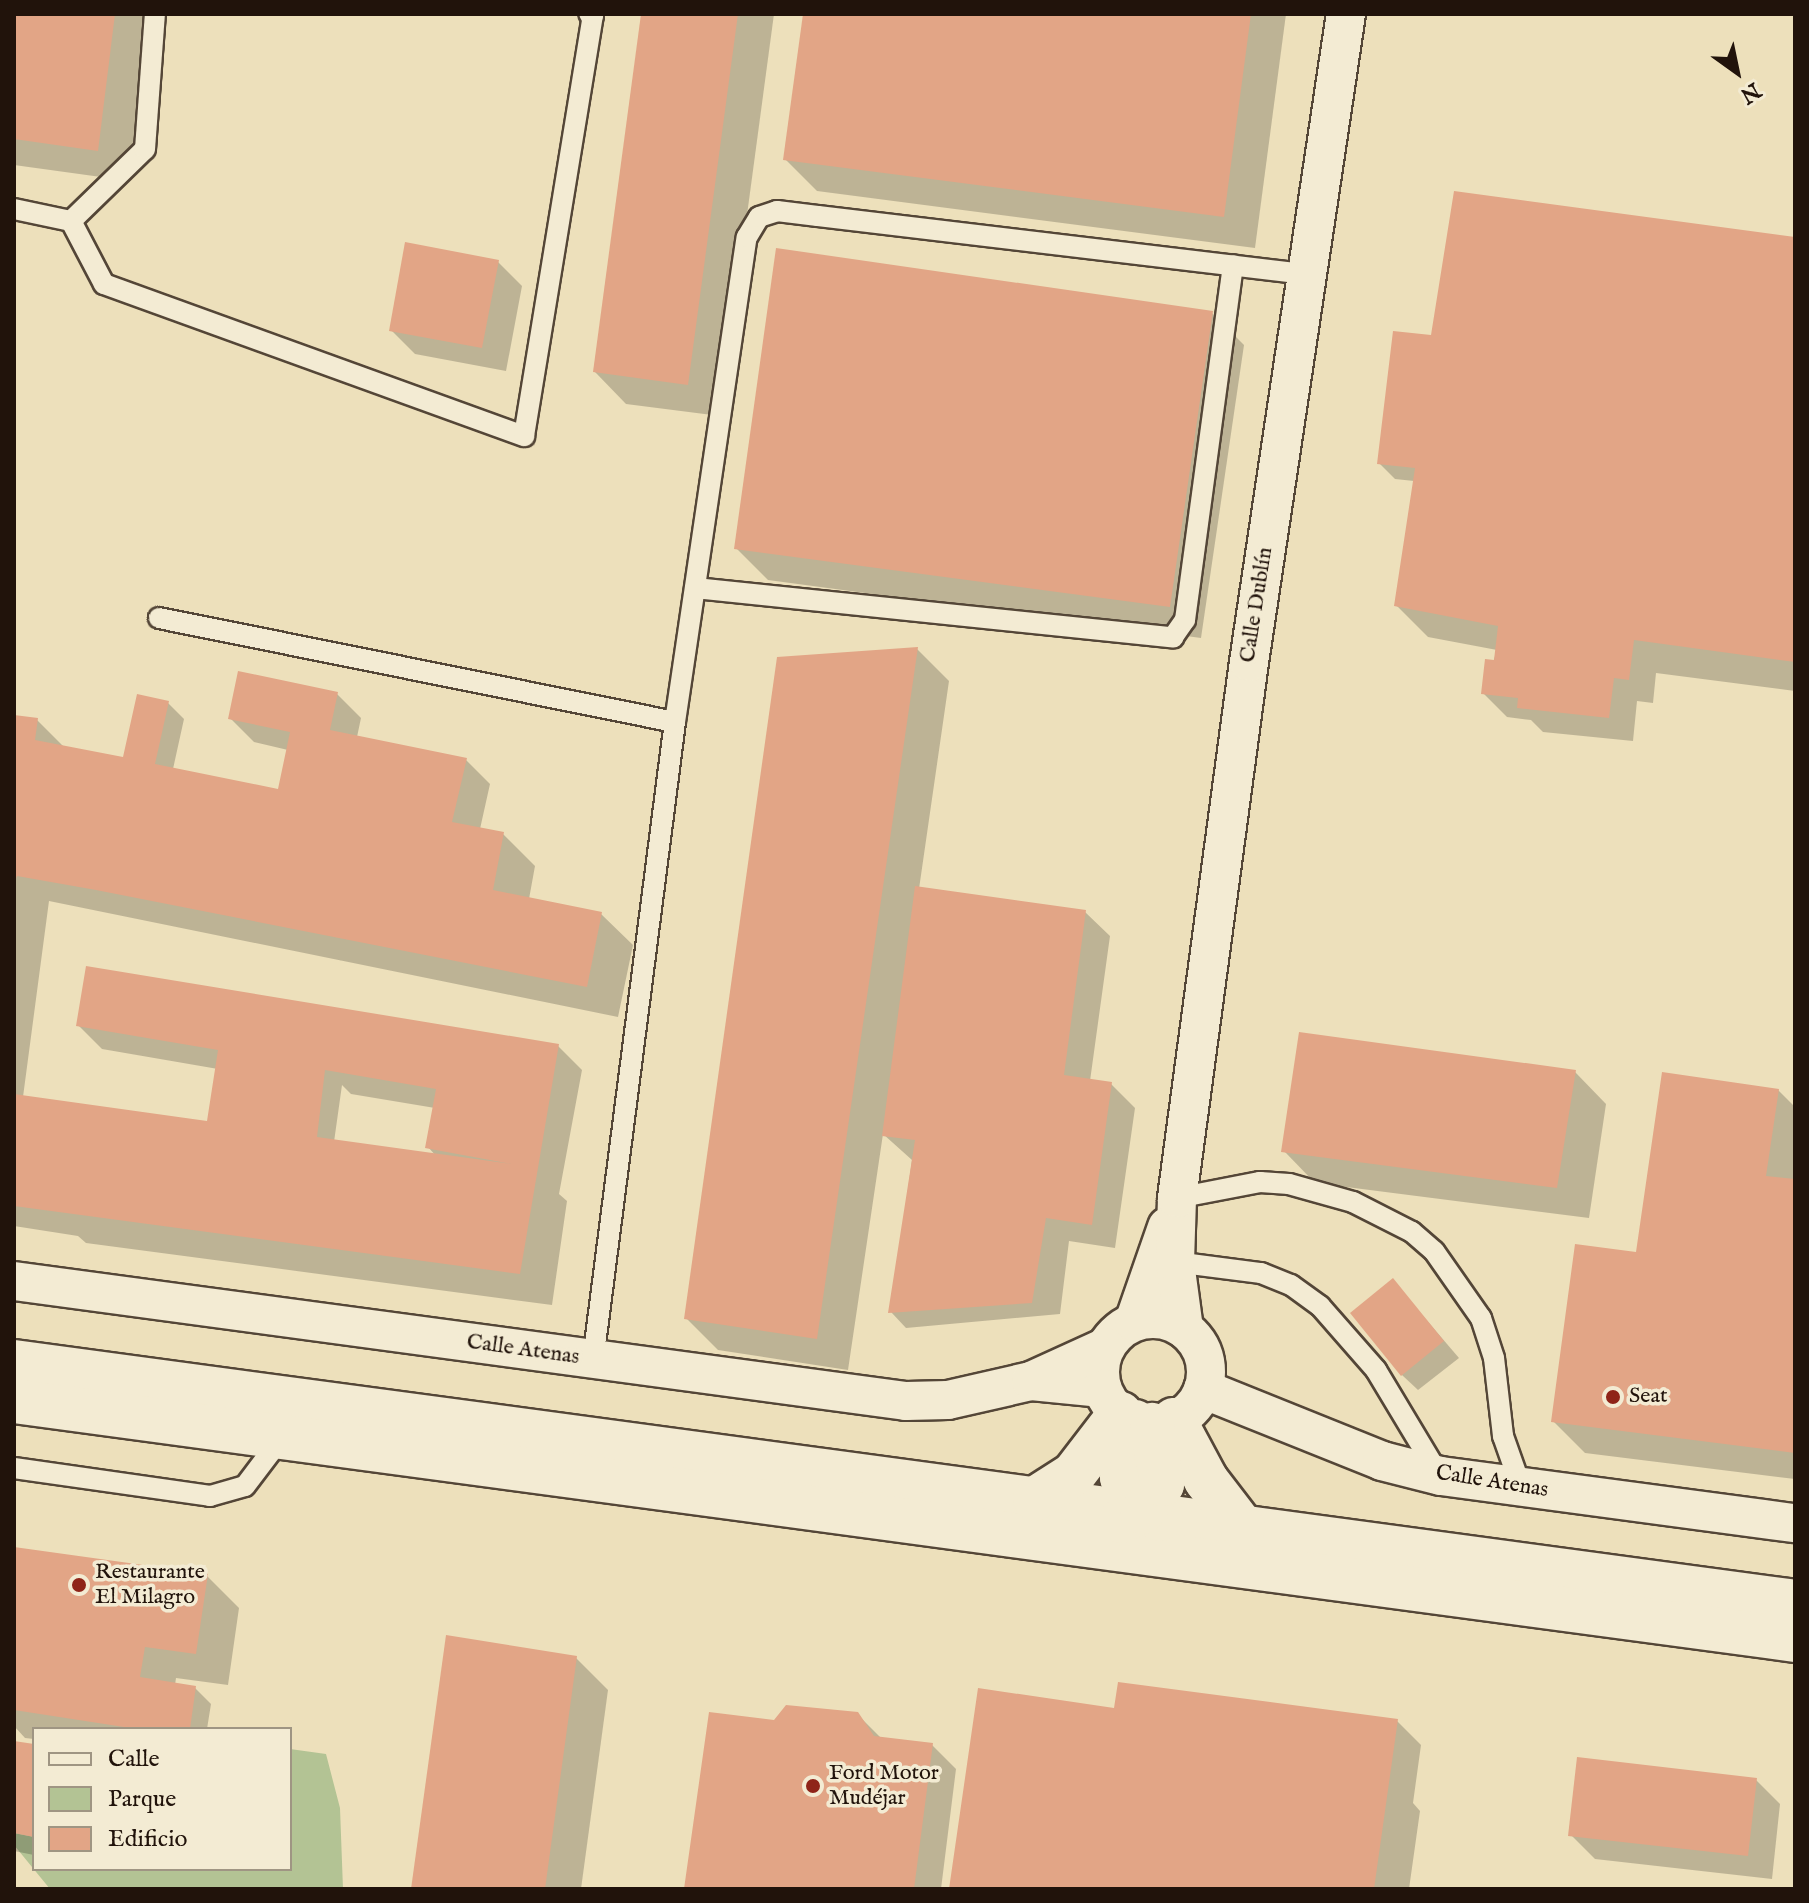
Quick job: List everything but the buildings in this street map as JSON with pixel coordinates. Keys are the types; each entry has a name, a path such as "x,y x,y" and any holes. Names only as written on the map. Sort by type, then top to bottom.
{"main road":[{"path":"14,1362 1795,1602"},
{"path":"14,1401 1795,1640"},
{"path":"1035,1499 1074,1474 1148,1410"},
{"path":"1148,1410 1122,1478 1142,1512 1245,1548 1466,1579 1570,1609"},
{"path":"1148,1410 1243,1528"},
{"path":"609,1482 821,1490 1106,1527 1142,1512"}],"street":[{"name":"Calle Dublín","path":"1184,1329 1175,1262 1177,1198 1249,662 1346,14"},
{"name":"Calle Dublín","path":"1134,1322 1177,1198"},
{"name":"Calle Atenas","path":"14,1281 906,1401 948,1400 1031,1381 1441,1476 1795,1523"},
{"path":"1031,1381 1106,1347 1134,1322 1168,1321 1184,1329 1203,1356 1148,1410 1106,1347"}],"lane":[{"path":"71,221 145,149 155,14"},
{"path":"71,221 104,284 524,436 593,16 589,14"},
{"path":"14,209 71,221"},
{"path":"593,1360 675,722 747,237 759,217 777,211 1308,274"},
{"path":"695,588 1173,637 1185,620 1233,265"},
{"path":"159,618 675,722"},
{"path":"1177,1198 1260,1182 1289,1184 1339,1196 1412,1232 1434,1251 1481,1318 1494,1358 1503,1436 1521,1487"},
{"path":"1175,1262 1261,1273 1291,1285 1320,1306 1376,1370 1441,1476"},
{"path":"14,1468 210,1496 245,1486 282,1437"}],"green space":[{"path":"292,1749 326,1754 340,1808 343,1889 50,1889 35,1871 292,1871"},
{"path":"14,1833 32,1837 32,1867 14,1845"}],"place":[{"name":"Seat","path":"1613,1397"},
{"name":"Restaurante El Milagro","path":"79,1585"},
{"name":"Ford Motor Mudéjar","path":"813,1786"}]}
